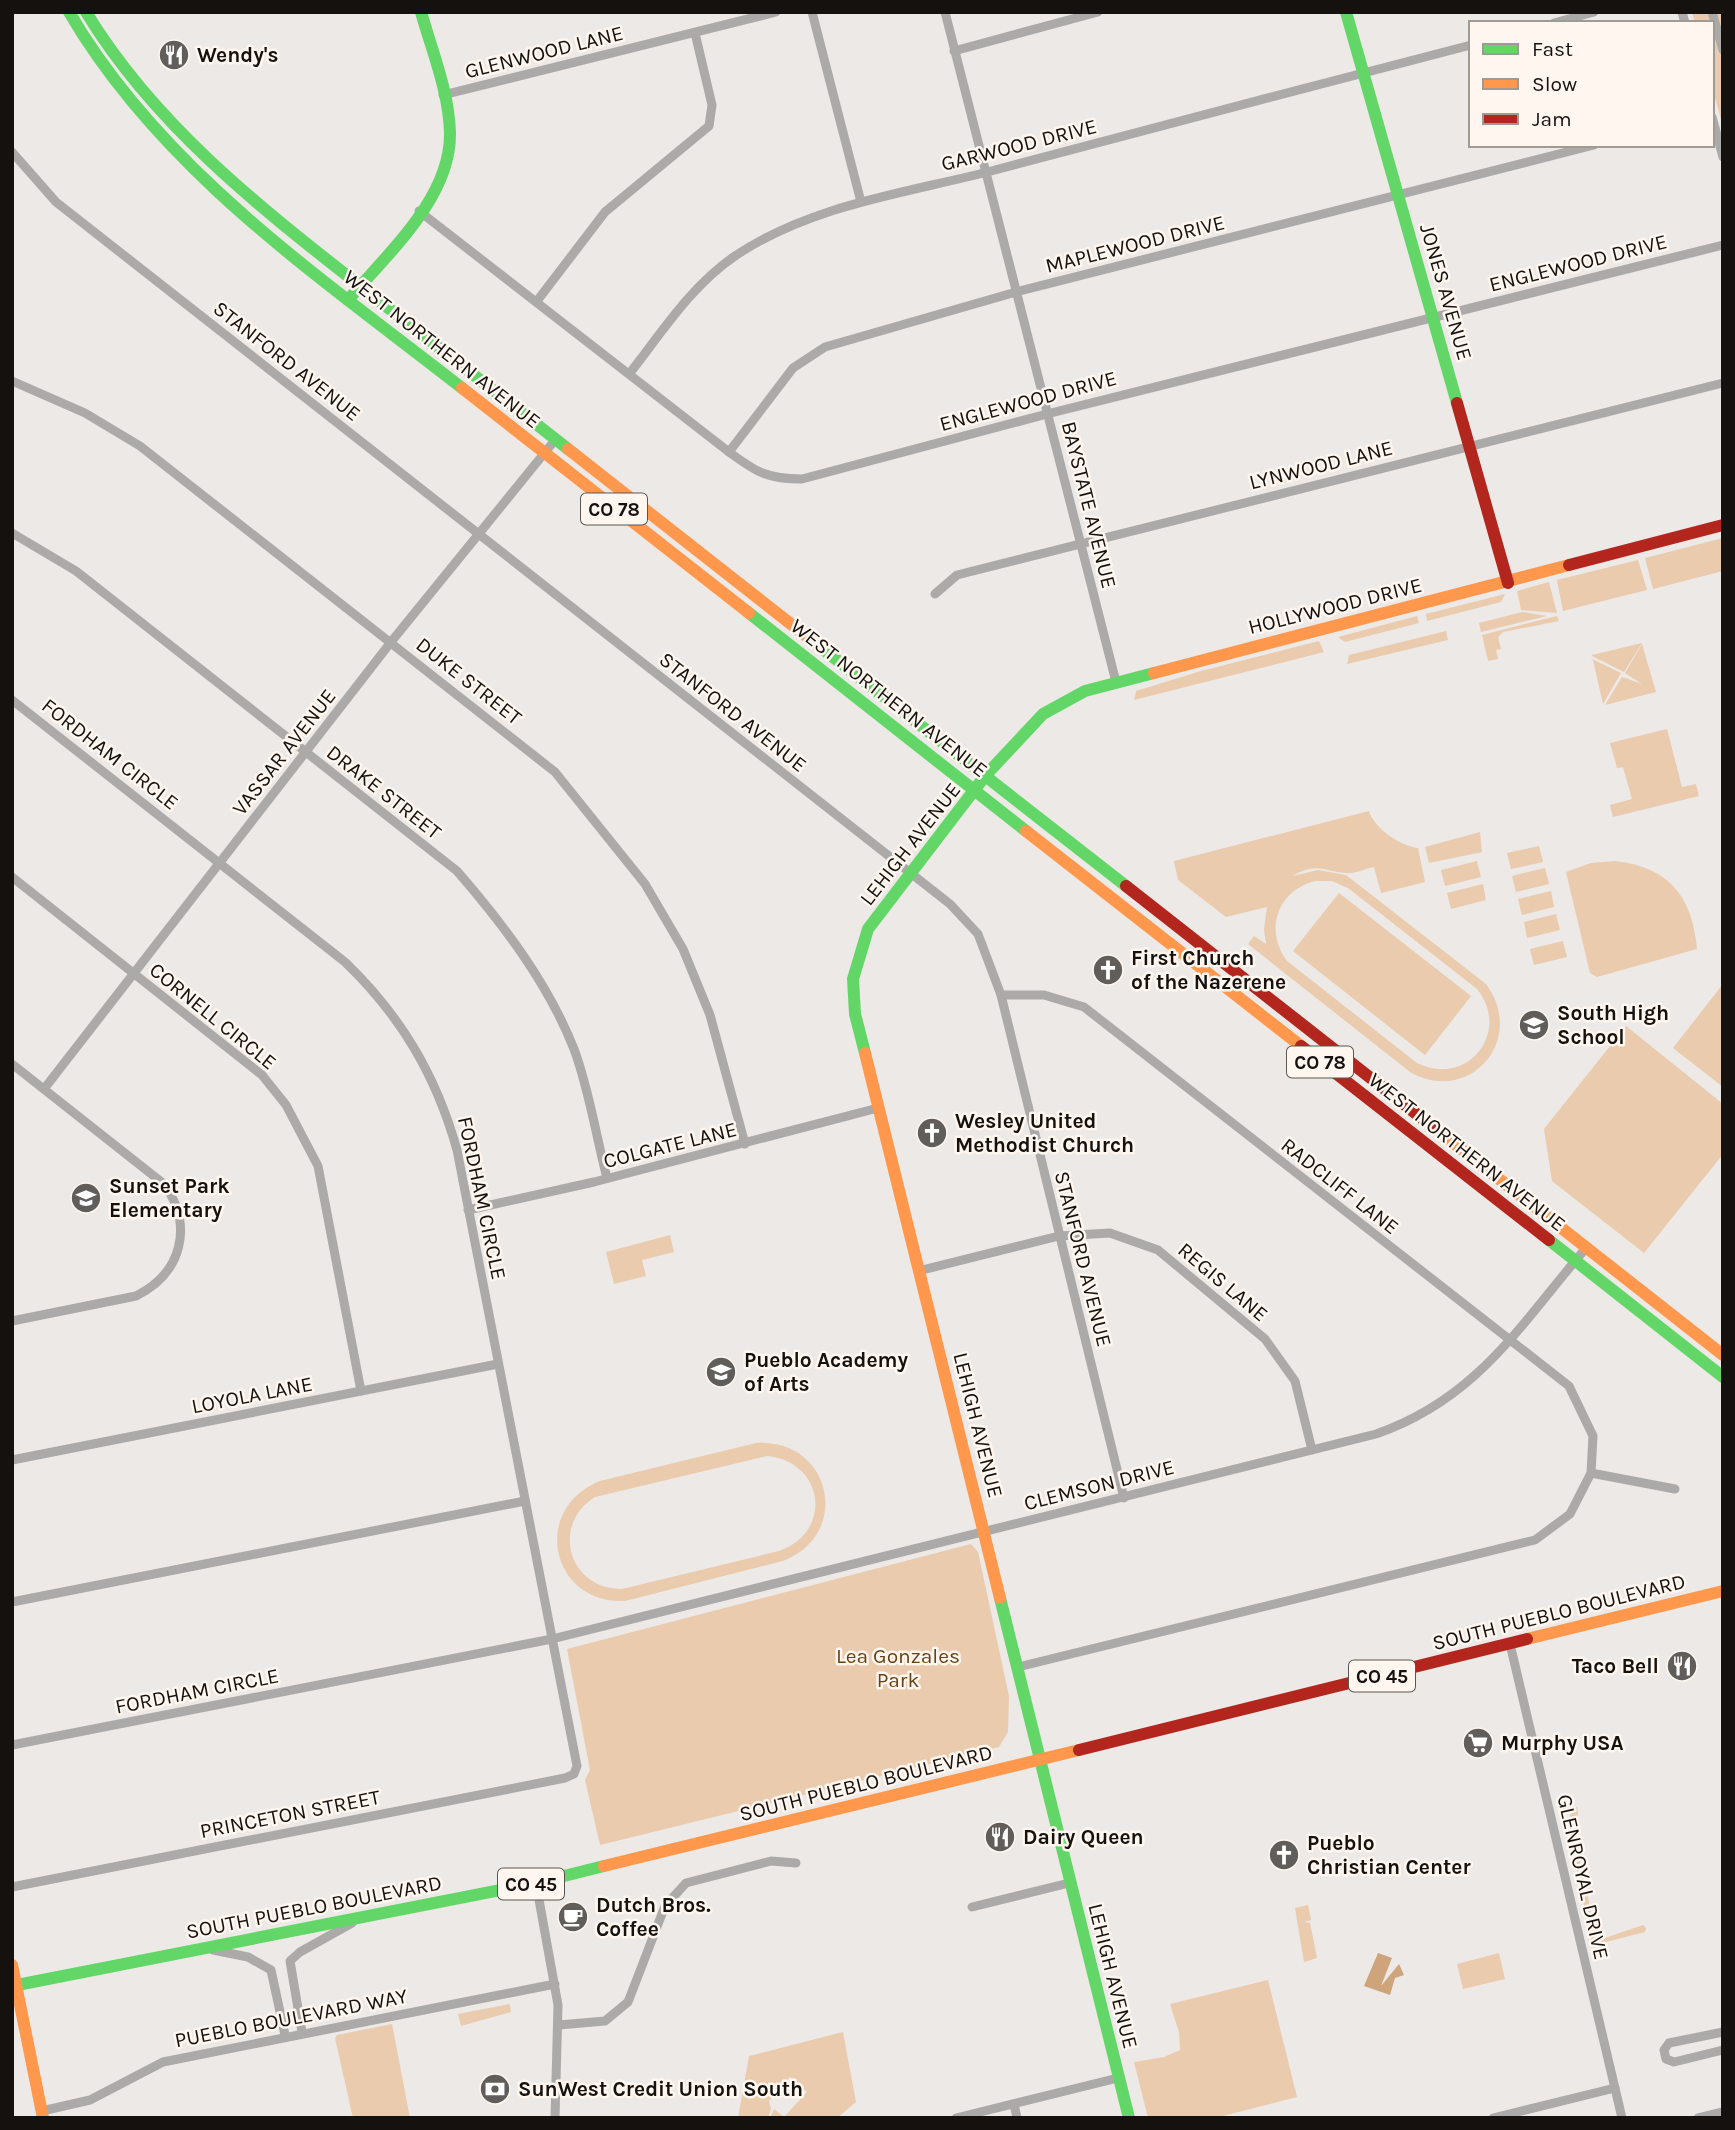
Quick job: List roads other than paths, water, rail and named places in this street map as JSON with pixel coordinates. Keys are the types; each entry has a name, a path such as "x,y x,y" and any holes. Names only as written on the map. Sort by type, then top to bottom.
{"main road":[{"name":"WEST NORTHERN AVENUE","path":"69,12 114,81 178,153 245,216 544,454 1723,1377"},
{"name":"WEST NORTHERN AVENUE","path":"86,12 129,73 216,167 271,216 1723,1355"},
{"path":"348,300 419,211 435,186 450,147 443,95 421,12"},
{"name":"JONES AVENUE","path":"1346,12 1508,583"},
{"name":"HOLLYWOOD DRIVE","path":"985,776 1043,714 1085,691 1723,525"},
{"name":"LEHIGH AVENUE","path":"985,776 868,929 853,979 855,1014 1129,2118"},
{"name":"SOUTH PUEBLO BOULEVARD","path":"15,1986 536,1884 1723,1591"},
{"path":"12,1965 43,2114"}],"street":[{"name":"GLENWOOD LANE","path":"443,95 776,12"},
{"path":"812,12 861,202"},
{"name":"BAYSTATE AVENUE","path":"945,12 1116,681"},
{"path":"954,51 1098,12"},
{"path":"1561,21 1594,12"},
{"path":"1712,12 1723,50"},
{"path":"537,301 605,212 631,188 694,142 709,126 712,105 695,33"},
{"name":"GARWOOD DRIVE","path":"630,373 701,283 735,256 779,231 861,202 987,173 1469,46"},
{"path":"1714,123 1723,157"},
{"name":"MAPLEWOOD DRIVE","path":"729,452 793,369 825,347 1016,292 1586,147"},
{"name":"STANFORD AVENUE","path":"12,152 56,202 950,904 978,934 1001,995 1124,1498"},
{"name":"ENGLEWOOD DRIVE","path":"419,211 729,452 756,471 775,479 802,479 1047,414 1723,245"},
{"name":"DUKE STREET","path":"12,381 85,413 140,446 555,772 645,884 682,949 710,1015 745,1144"},
{"name":"LYNWOOD LANE","path":"935,594 957,575 1723,383"},
{"name":"VASSAR AVENUE","path":"44,1089 391,642 555,440"},
{"name":"DRAKE STREET","path":"12,533 76,571 457,871 501,921 544,990 574,1050 607,1178"},
{"name":"FORDHAM CIRCLE","path":"12,700 345,962 392,1012 411,1039 438,1090 457,1150 576,1756 574,1774"},
{"name":"CORNELL CIRCLE","path":"12,877 262,1075 303,1132 318,1166 360,1391"},
{"name":"RADCLIFF LANE","path":"1001,995 1044,995 1084,1007 1509,1342 1569,1386 1593,1436 1591,1473 1570,1514 1535,1540 1018,1667"},
{"path":"12,1064 164,1184 179,1211 181,1242 170,1270 150,1289 136,1296 12,1321"},
{"name":"COLGATE LANE","path":"468,1210 745,1144 878,1108"},
{"name":"REGIS LANE","path":"918,1271 1059,1236 1110,1233 1158,1250 1265,1339 1295,1381 1312,1450"},
{"name":"CLEMSON DRIVE","path":"552,1639 1376,1434 1427,1411 1478,1376 1586,1248"},
{"name":"LOYOLA LANE","path":"12,1460 498,1364"},
{"path":"1591,1473 1675,1489"},
{"path":"12,1602 525,1501"},
{"name":"FORDHAM CIRCLE","path":"12,1745 552,1639"},
{"name":"GLENROYAL DRIVE","path":"1510,1644 1622,2118"},
{"name":"PRINCETON STREET","path":"12,1886 574,1774"},
{"path":"559,2025 605,2021 628,2002 665,1906 686,1883 771,1861 796,1863"},
{"path":"972,1907 1069,1882"},
{"path":"536,1884 555,1983 559,2025 555,2118"},
{"path":"302,2032 290,1961 300,1952 362,1917"},
{"path":"204,1948 248,1957 271,1970 285,2035"},
{"name":"PUEBLO BOULEVARD WAY","path":"43,2114 90,2100 163,2062 285,2035 555,1983"},
{"path":"1723,2032 1669,2043 1664,2050 1666,2059 1674,2062 1723,2050"},
{"path":"956,2118 1118,2078"},
{"path":"1493,2118 1615,2088"},
{"path":"1014,2104 1017,2118"},
{"path":"1698,2118 1723,2112"}],"place":[{"name":"Wendy's","path":"174,55"},
{"name":"First Church of the Nazerene","path":"1108,970"},
{"name":"South High School","path":"1534,1025"},
{"name":"Wesley United Methodist Church","path":"932,1133"},
{"name":"Sunset Park Elementary","path":"86,1198"},
{"name":"Pueblo Academy of Arts","path":"721,1372"},
{"name":"Taco Bell","path":"1682,1666"},
{"name":"Murphy USA","path":"1478,1743"},
{"name":"Dairy Queen","path":"1000,1837"},
{"name":"Pueblo Christian Center","path":"1284,1855"},
{"name":"Dutch Bros. Coffee","path":"573,1917"},
{"name":"SunWest Credit Union South","path":"495,2089"}],"park label":[{"name":"Lea Gonzales Park","path":"898,1668"}]}
